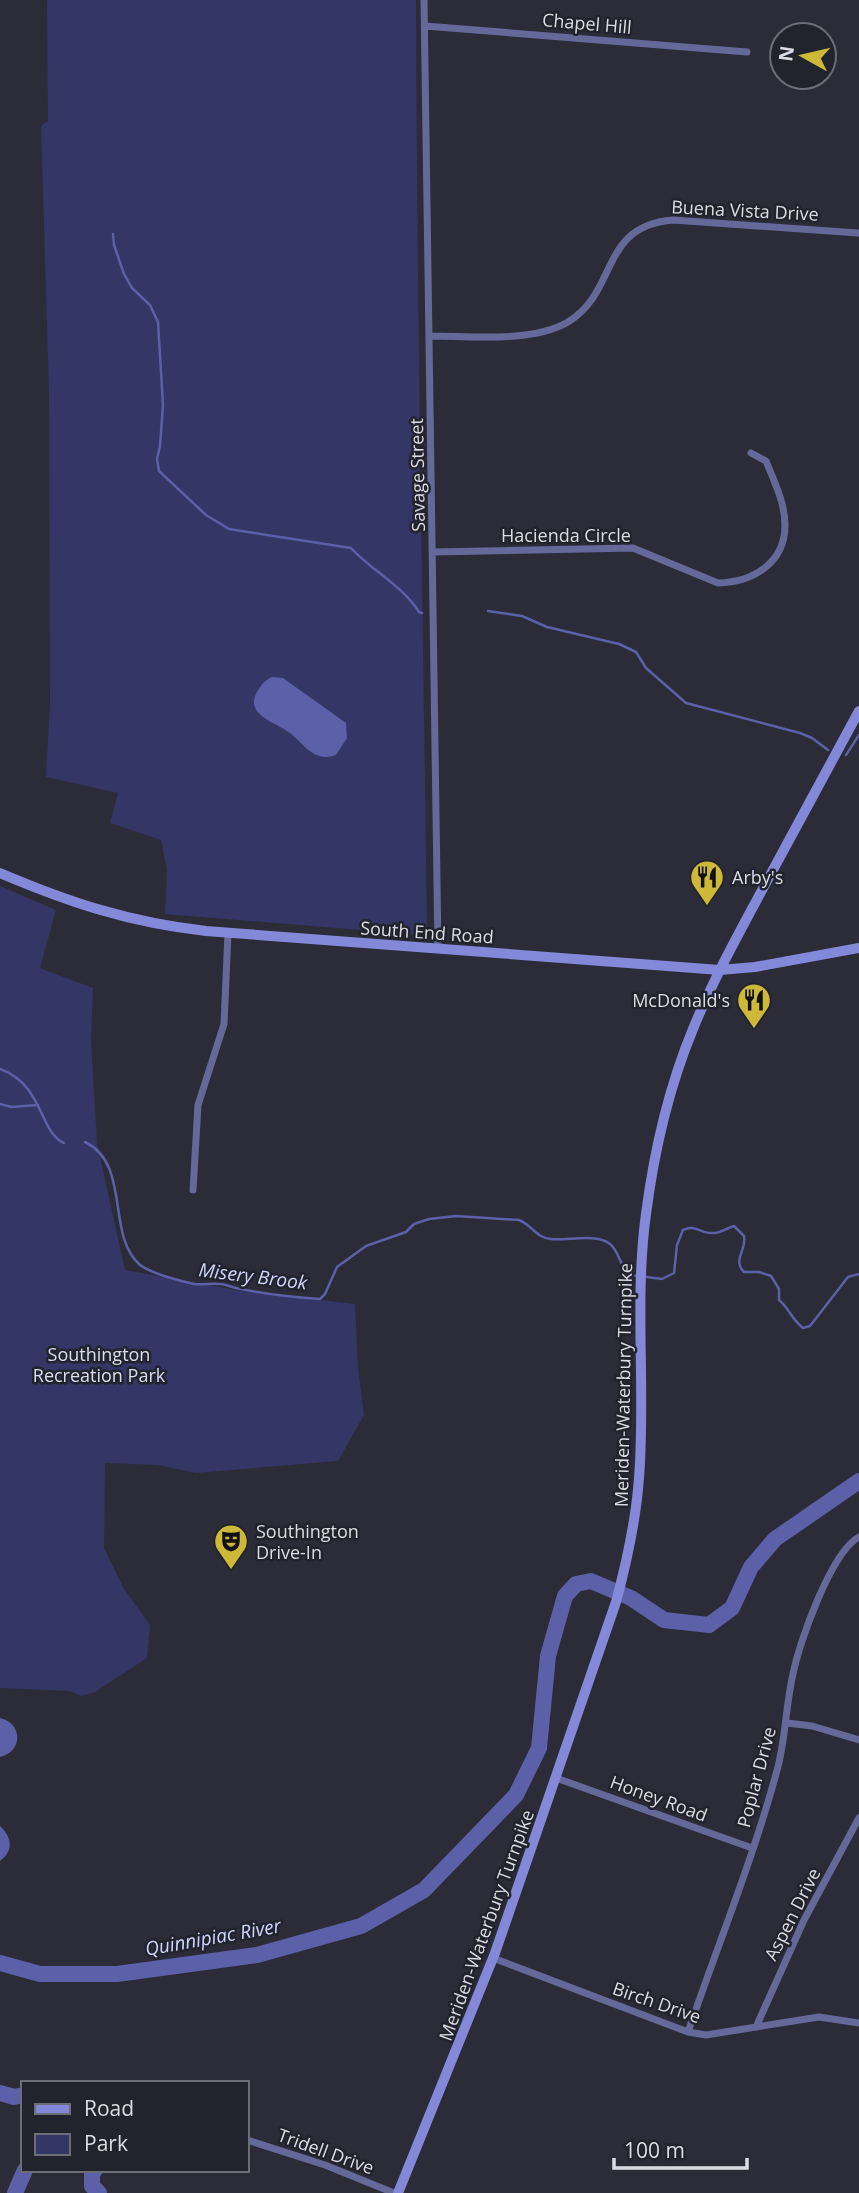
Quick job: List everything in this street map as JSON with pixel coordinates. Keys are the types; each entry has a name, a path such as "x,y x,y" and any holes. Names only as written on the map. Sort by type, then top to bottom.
{"main road":[{"name":"Meriden-Waterbury Turnpike","path":"396,2193 493,1958 621,1583 635,1522 639,1475 640,1269 649,1194 665,1117 692,1031 720,970 859,711"},
{"name":"South End Road","path":"0,873 54,896 111,915 161,925 228,933 720,970 755,967 859,948"}],"street":[{"name":"Savage Street","path":"424,0 438,949"},
{"name":"Chapel Hill","path":"425,26 747,52"},
{"name":"Buena Vista Drive","path":"430,337 527,335 568,322 585,309 596,294 622,243 642,227 657,221 858,233"},
{"name":"Hacienda Circle","path":"433,552 633,548 718,583 733,583 750,578 764,569 775,557 782,544 785,525 779,495 766,461 751,453"},
{"path":"193,1190 198,1105 224,1024 228,933"},
{"name":"Poplar Drive","path":"688,2032 776,1775 787,1723 792,1675 820,1594 837,1562 859,1537"},
{"path":"787,1723 812,1726 859,1740"},
{"name":"Honey Road","path":"556,1778 752,1848"},
{"name":"Aspen Drive","path":"757,2027 804,1920 859,1818"},
{"name":"Birch Drive","path":"493,1958 688,2032 706,2035 819,2017 859,2023"},
{"name":"Tridell Drive","path":"248,2140 325,2165 396,2193"}],"green space":[{"path":"47,0 416,0 427,931 423,935 165,914 167,870 161,840 110,823 118,793 46,777 50,704 49,391 41,126 48,121"},
{"name":"Southington Recreation Park","path":"0,886 56,910 40,968 93,988 91,1040 97,1143 125,1270 241,1291 355,1304 358,1367 364,1415 338,1461 196,1473 158,1465 105,1463 104,1548 124,1589 150,1625 147,1658 95,1692 81,1696 70,1691 0,1688"}],"water":[{"path":"272,677 283,678 346,723 347,738 336,755 328,757 315,754 258,712 254,700 257,692 263,683"},
{"path":"0,1718 13,1726 17,1738 13,1750 0,1757"},
{"path":"0,1826 10,1844 8,1853 0,1861"}],"waterway":[{"path":"113,234 124,274 132,288 150,305 158,322 163,405 157,459 159,471 206,515 229,529 351,548 396,586 422,613"},
{"path":"488,611 522,616 547,627 619,644 636,652 646,668 686,703 800,733 828,750"},
{"path":"846,755 859,735"},
{"name":"Misery Brook","path":"0,1069 25,1086 50,1129 64,1143"},
{"path":"0,1104 11,1107 38,1105"},
{"name":"Misery Brook","path":"85,1142 99,1152 108,1166 129,1251 144,1267 194,1284 222,1284 267,1294 320,1299 337,1267 366,1246 406,1232 414,1224 429,1219 456,1216 519,1220 541,1236 551,1239 598,1239 613,1247 624,1268 631,1275 662,1279 674,1273 677,1245 683,1230 694,1228 714,1233 734,1226 744,1236 739,1263 741,1268 744,1272 759,1272 771,1276 779,1289 779,1300 803,1328 810,1326 848,1277 859,1274"},
{"name":"Quinnipiac River","path":"0,1963 40,1974 117,1974 257,1955 361,1926 424,1890 516,1795 539,1748 548,1656 565,1596 576,1584 591,1581 631,1598 664,1620 709,1625 732,1608 751,1567 775,1539 859,1481"},
{"name":"Quinnipiac River","path":"0,2093 14,2097 21,2095"},
{"name":"Quinnipiac River","path":"15,2193 24,2172"},
{"path":"94,2172 92,2186 99,2193"}],"place":[{"name":"Arby's","path":"707,907"},
{"name":"McDonald's","path":"754,1030"},
{"name":"Southington Drive-In","path":"231,1571"}]}
